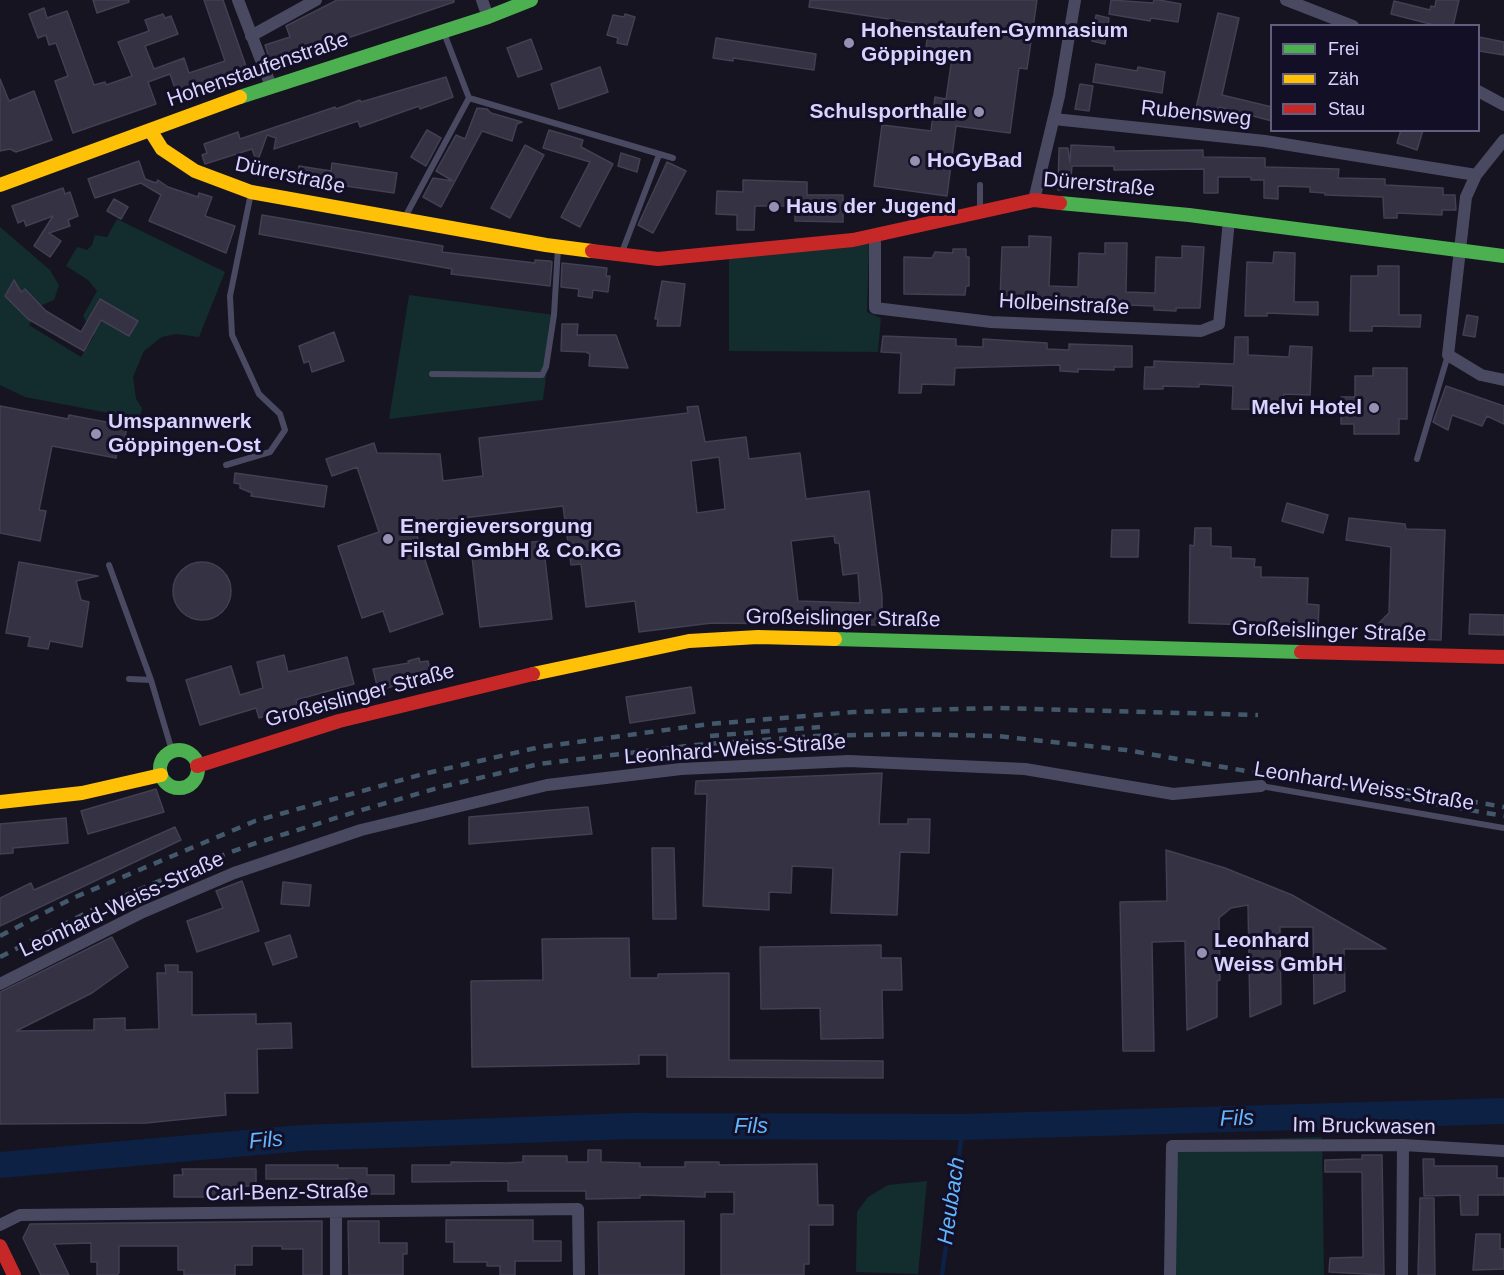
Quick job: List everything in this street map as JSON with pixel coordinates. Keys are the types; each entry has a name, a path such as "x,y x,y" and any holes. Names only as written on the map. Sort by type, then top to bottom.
{"main road":[{"name":"Hohenstaufenstraße","path":"0,185 271,86 488,17 531,0"},
{"name":"Dürerstraße","path":"150,130 162,149 195,171 251,192 558,247 658,259 853,240 1034,200 1229,220 1504,256"},
{"name":"Großeislinger Straße","path":"197,766 339,721 581,661 647,647 721,638 1504,657"},
{"path":"172,751 185,751 195,759 197,766 196,777 183,787 167,784 161,775 163,758 172,751"},
{"path":"0,802 82,793 161,775"},
{"path":"0,1246 14,1275"}],"street":[{"path":"238,0 271,86"},
{"path":"251,36 316,0"},
{"path":"482,0 488,17"},
{"path":"1034,200 1054,119 1075,0"},
{"path":"1286,0 1348,24"},
{"path":"1480,91 1504,105"},
{"name":"Rubensweg","path":"1054,119 1265,141 1476,175"},
{"path":"1504,140 1476,175 1466,197 1458,249 1448,355 1481,375 1504,380"},
{"name":"Holbeinstraße","path":"875,235 875,308 991,322 1201,331 1219,324 1229,220"},
{"name":"Leonhard-Weiss-Straße","path":"0,984 143,912 234,873 361,830 547,785 681,769 849,761 1025,769 1173,794 1261,786"},
{"path":"1402,1275 1403,1145"},
{"name":"Im Bruckwasen","path":"1170,1275 1172,1146 1403,1145 1504,1151"},
{"name":"Carl-Benz-Straße","path":"0,1225 20,1215 578,1209 579,1275"},
{"path":"336,1212 336,1275"}],"lane":[{"path":"404,220 469,98 442,30"},
{"path":"469,98 673,158"},
{"path":"621,255 659,155"},
{"path":"980,185 980,212"},
{"path":"226,465 270,452 285,430 280,414 259,394 232,335 230,296 251,192"},
{"path":"432,374 542,375 546,367 555,315 558,247"},
{"path":"1418,459 1448,355"},
{"path":"109,566 151,680 172,751"},
{"path":"129,679 151,680"},
{"name":"Leonhard-Weiss-Straße","path":"1261,786 1504,828"}],"green space":[{"path":"117,219 225,272 199,337 176,334 162,337 144,351 133,377 136,399 142,408 140,419 25,397 0,385 0,227 50,270 59,285 54,300 40,306 29,325 81,357 94,336 83,316 97,291 88,280 66,266 77,247 87,250 92,245 95,235 107,237"},
{"path":"869,243 867,312 881,318 878,352 729,351 729,258"},
{"path":"409,295 554,315 543,400 389,419"},
{"path":"1322,1137 1324,1275 1173,1275 1175,1142"},
{"path":"927,1181 918,1274 856,1272 857,1212 868,1197 888,1185"}],"building":[{"path":"93,0 129,0 129,2 97,13"},
{"path":"204,0 223,0 248,72 178,97 170,74 148,82 156,104 73,133 55,81 68,76 56,43 49,45 46,35 38,38 29,14 44,8 47,18 67,11 94,85 105,82 106,85 132,76 118,42 149,31 145,20 163,14 165,18 171,16 178,34 145,46 154,69 184,58 189,73 225,61"},
{"path":"337,0 454,0 454,2 271,64 265,45 290,37 286,26"},
{"path":"810,0 1037,0 1027,69 1019,68 1010,133 956,126 947,196 874,186 882,125 931,131 935,97 946,99 952,58 925,55 929,25 809,7"},
{"path":"1111,0 1153,3 1154,0 1159,0 1181,4 1178,22 1151,18 1150,21 1109,14"},
{"path":"1436,0 1459,0 1453,24 1430,24 1391,14 1394,1 1430,10 1431,6 1435,7"},
{"path":"1218,13 1239,18 1222,95 1270,107 1270,120 1219,107 1215,122 1194,117"},
{"path":"625,14 635,17 627,45 617,43 618,38 607,35 613,15 624,17"},
{"path":"1096,15 1109,18 1105,44 1092,41"},
{"path":"1480,37 1504,42 1504,55 1480,51"},
{"path":"716,38 816,54 814,70 733,58 733,61 713,58"},
{"path":"531,39 542,69 518,77 507,48"},
{"path":"1096,64 1137,71 1138,67 1165,72 1162,93 1093,82"},
{"path":"600,67 608,92 559,109 551,84"},
{"path":"446,77 453,97 420,109 419,106 360,127 358,121 274,149 276,138 267,135 257,163 252,149 205,164 202,155 207,153 204,144 238,132 240,139 335,107 336,109 360,100 361,102"},
{"path":"0,79 9,101 34,91 52,140 16,152 10,149 0,151"},
{"path":"1080,84 1093,86 1089,111 1075,109"},
{"path":"477,108 487,109 491,113 522,122 517,124 512,141 482,131 441,207 423,197 433,178 453,181 436,171 456,135 465,139"},
{"path":"427,130 441,138 426,166 411,157"},
{"path":"549,130 583,140 581,147 613,164 580,227 561,217 590,162 543,148"},
{"path":"1400,132 1422,132 1417,150 1397,143"},
{"path":"525,145 544,155 510,218 491,208"},
{"path":"1071,145 1114,147 1114,151 1203,150 1203,157 1265,158 1265,167 1339,169 1338,178 1385,179 1385,185 1443,188 1443,195 1455,195 1456,210 1442,210 1442,215 1397,213 1397,218 1384,218 1383,197 1325,195 1325,193 1310,192 1310,187 1278,186 1278,199 1264,198 1264,180 1251,180 1251,177 1218,177 1218,193 1204,193 1204,169 1114,170 1114,166 1072,166 1070,190 1058,190 1059,148 1068,148 1070,163"},
{"path":"621,153 640,159 637,172 618,166"},
{"path":"139,161 145,179 156,183 158,180 168,187 198,197 199,193 212,197 205,216 235,226 226,253 149,221 161,195 141,183 95,198 88,179"},
{"path":"667,162 686,171 653,233 638,225"},
{"path":"332,163 397,173 394,193 297,179 299,166 331,171"},
{"name":"Haus der Jugend","path":"743,180 807,182 807,195 843,195 843,222 795,221 795,206 755,206 754,230 737,230 737,215 716,214 717,191 743,192"},
{"path":"63,188 65,194 70,192 78,216 68,220 70,226 49,233 61,241 50,257 34,246 53,216 26,226 24,220 18,223 12,206"},
{"path":"114,199 128,207 121,219 107,211"},
{"path":"262,215 443,246 442,252 535,263 535,260 550,261 552,262 550,286 451,274 452,269 259,234"},
{"path":"1029,236 1051,237 1049,286 1078,287 1079,253 1105,254 1105,243 1127,243 1126,292 1155,293 1156,257 1182,258 1182,246 1204,247 1200,308 1176,308 1176,311 1154,310 1154,306 1099,304 1099,307 1077,306 1077,299 1000,300 1002,247 1029,247"},
{"path":"953,249 966,249 966,257 969,257 969,286 966,286 965,295 904,294 904,257 932,258 935,252 953,253"},
{"path":"1274,252 1295,253 1294,302 1318,302 1318,315 1267,313 1267,316 1245,316 1247,262 1273,263"},
{"path":"562,263 607,268 606,276 610,276 608,292 593,290 592,298 578,296 579,289 561,287"},
{"path":"1378,266 1399,266 1399,315 1421,315 1420,327 1372,326 1372,331 1350,331 1351,276 1378,276"},
{"path":"14,280 21,292 25,289 46,311 81,332 100,299 138,321 129,336 101,320 84,351 28,319 5,296"},
{"path":"662,281 685,284 680,326 657,326 658,319 655,319"},
{"path":"1467,315 1478,317 1475,337 1463,335"},
{"path":"562,324 578,324 577,335 616,335 628,368 589,366 590,354 561,351"},
{"path":"334,332 344,361 312,372 309,361 304,363 299,346"},
{"path":"883,336 956,339 956,346 983,347 983,339 1047,343 1047,349 1069,350 1069,344 1132,346 1132,367 1114,367 1114,370 1078,369 1078,372 1060,371 1060,365 955,368 954,385 922,384 921,393 899,393 901,353 881,352"},
{"path":"1235,337 1248,337 1248,355 1289,357 1290,346 1312,347 1310,395 1284,394 1283,410 1232,409 1233,386 1199,384 1199,387 1163,386 1163,389 1144,389 1145,367 1154,367 1154,361 1234,364"},
{"name":"Melvi Hotel","path":"1373,368 1407,368 1407,419 1399,419 1399,434 1354,434 1354,424 1341,424 1341,397 1355,397 1355,376 1373,376"},
{"path":"1446,386 1504,406 1504,424 1487,416 1482,426 1452,415 1448,430 1433,422"},
{"path":"0,406 68,419 69,415 127,426 124,443 119,442 116,458 52,446 39,510 46,511 40,541 0,533"},
{"path":"698,406 705,442 746,437 749,459 800,453 806,499 869,491 882,596 882,625 712,623 639,632 635,601 586,607 581,564 571,565 563,506 413,524 443,614 390,632 383,611 362,618 338,546 379,532 357,467 332,476 326,459 374,443 377,453 440,454 443,481 483,476 479,438 688,413 687,407","holes":["719,457 725,509 697,513 691,461","834,536 835,543 839,543 843,575 858,573 860,603 798,601 791,541"]},
{"path":"235,473 327,486 324,507 251,496 252,493 240,488 240,484 234,483"},
{"path":"1287,503 1328,515 1323,533 1282,521"},
{"path":"1349,518 1405,524 1406,529 1445,530 1441,640 1381,638 1371,631 1389,613 1391,547 1346,540"},
{"path":"1195,528 1211,528 1211,546 1231,547 1231,558 1255,559 1254,567 1261,567 1261,577 1308,578 1307,604 1319,605 1318,627 1189,623 1190,545 1194,546"},
{"path":"1112,530 1139,530 1138,557 1111,557"},
{"path":"543,541 552,619 480,627 471,548"},
{"path":"19,562 98,576 76,581 81,600 89,602 82,647 50,641 48,649 28,646 30,637 6,633"},
{"path":"202,562 213,564 223,570 229,580 231,591 229,602 223,612 213,618 202,620 191,618 181,612 175,602 173,591 175,580 181,570 191,564"},
{"path":"1470,614 1504,615 1504,635 1469,634"},
{"path":"284,655 288,672 347,657 354,684 296,700 298,706 259,718 256,708 200,725 186,680 231,666 240,695 263,688 257,662"},
{"path":"419,658 420,662 428,661 431,677 378,690 373,669 409,663 408,661"},
{"path":"691,687 695,713 630,723 626,697"},
{"path":"882,773 879,824 908,824 908,819 930,819 929,853 900,852 897,915 831,913 833,868 792,866 791,893 769,892 769,910 703,906 707,794 695,794 696,781"},
{"path":"156,789 164,812 88,834 81,811"},
{"path":"588,807 592,834 469,844 469,817"},
{"path":"66,818 68,843 13,848 13,853 0,854 0,824"},
{"path":"175,827 181,840 0,926 0,898 31,883 34,890"},
{"path":"652,848 674,848 676,919 653,919"},
{"name":"Leonhard Weiss GmbH","path":"1166,850 1225,868 1292,895 1386,949 1344,949 1345,991 1314,1004 1313,927 1280,927 1281,1004 1250,1017 1248,905 1231,908 1219,918 1220,980 1217,981 1217,1017 1187,1030 1185,941 1152,942 1154,1051 1123,1051 1120,902 1167,901"},
{"path":"242,881 259,931 197,952 187,921 223,908 216,891"},
{"path":"283,882 311,885 309,906 281,904"},
{"path":"290,935 297,957 273,965 265,943"},
{"path":"112,937 128,967 92,993 16,1031 94,1030 94,1019 125,1018 125,1030 159,1029 157,973 166,973 165,965 178,965 178,972 192,972 192,1015 256,1014 256,1024 291,1023 292,1048 257,1049 258,1093 225,1093 226,1115 146,1123 0,1124 0,992"},
{"path":"629,938 630,978 658,978 658,974 729,973 729,1060 883,1061 883,1078 667,1077 667,1055 639,1055 639,1064 472,1067 471,981 543,980 542,939"},
{"path":"881,945 881,958 901,958 902,990 882,990 883,1038 821,1039 820,1008 761,1009 760,947"},
{"path":"588,1150 601,1150 601,1162 640,1163 640,1167 685,1167 685,1162 719,1162 719,1165 817,1164 818,1205 833,1205 833,1225 809,1225 809,1264 804,1264 804,1275 721,1275 721,1214 734,1214 734,1192 705,1192 705,1197 640,1195 640,1198 586,1199 586,1191 508,1191 508,1181 412,1182 412,1165 451,1165 451,1162 523,1162 523,1156 567,1156 567,1162 588,1162"},
{"path":"1362,1155 1382,1155 1384,1275 1329,1272 1330,1258 1363,1257 1362,1172 1325,1172 1325,1160 1362,1159"},
{"path":"1423,1159 1434,1159 1434,1166 1497,1166 1497,1178 1504,1178 1504,1195 1478,1195 1478,1215 1461,1215 1460,1195 1424,1196"},
{"path":"266,1165 338,1165 338,1168 367,1168 367,1175 394,1175 394,1194 348,1194 348,1179 266,1179"},
{"path":"182,1169 256,1169 256,1186 234,1186 234,1190 227,1190 227,1197 174,1197 174,1175 183,1175"},
{"path":"1420,1198 1434,1198 1435,1275 1418,1275"},
{"path":"446,1220 533,1220 533,1241 561,1241 561,1261 515,1261 515,1275 500,1275 500,1266 487,1266 487,1262 454,1262 454,1242 446,1242"},
{"path":"322,1221 322,1275 303,1275 303,1249 282,1249 282,1246 252,1246 252,1265 235,1265 235,1275 184,1275 184,1270 178,1270 178,1246 119,1246 119,1273 117,1275 97,1275 97,1262 91,1262 91,1243 54,1244 69,1275 41,1275 23,1238 30,1224"},
{"path":"348,1221 379,1221 379,1243 407,1243 407,1254 403,1254 403,1275 349,1275"},
{"path":"684,1221 684,1275 599,1275 598,1222"},
{"path":"1476,1234 1500,1234 1500,1249 1504,1249 1504,1269 1473,1270"}],"waterway":[{"name":"Fils","path":"0,1165 302,1138 631,1126 963,1127 1504,1111"},
{"name":"Heubach","path":"942,1275 963,1127"}],"railway":[{"path":"0,936 73,898 255,821 423,774 540,747 710,724 853,712 998,708 1258,715"},
{"path":"710,736 820,727"},
{"path":"0,957 92,910 199,864 250,845 355,812 441,787 539,764 695,745 815,736 904,734 997,736 1126,750 1504,816"},
{"path":"1318,775 1504,807"}],"traffic: fast":[{"path":"240,97 488,17 531,0"},
{"path":"1060,203 1189,215 1504,256"},
{"path":"835,639 1301,652"},
{"path":"179,750 192,756 198,769 192,782 179,788 166,782 160,769 166,756 179,750"}],"traffic: slow":[{"path":"0,185 240,97"},
{"path":"150,130 162,149 195,171 251,192 546,245 592,251"},
{"path":"533,674 689,641 758,637 835,639"},
{"path":"0,802 82,793 161,775"}],"traffic: jam":[{"path":"592,251 658,259 853,240 1034,200 1060,203"},
{"path":"1301,652 1504,657"},
{"path":"197,766 339,721 533,674"},
{"path":"0,1246 14,1275"}],"place":[{"name":"Hohenstaufen-Gymnasium Göppingen","path":"849,43"},
{"name":"Schulsporthalle","path":"979,112"},
{"name":"HoGyBad","path":"915,161"},
{"name":"Haus der Jugend","path":"774,207"},
{"name":"Melvi Hotel","path":"1374,408"},
{"name":"Umspannwerk Göppingen-Ost","path":"96,434"},
{"name":"Energieversorgung Filstal GmbH & Co.KG","path":"388,539"},
{"name":"Leonhard Weiss GmbH","path":"1202,953"}]}
